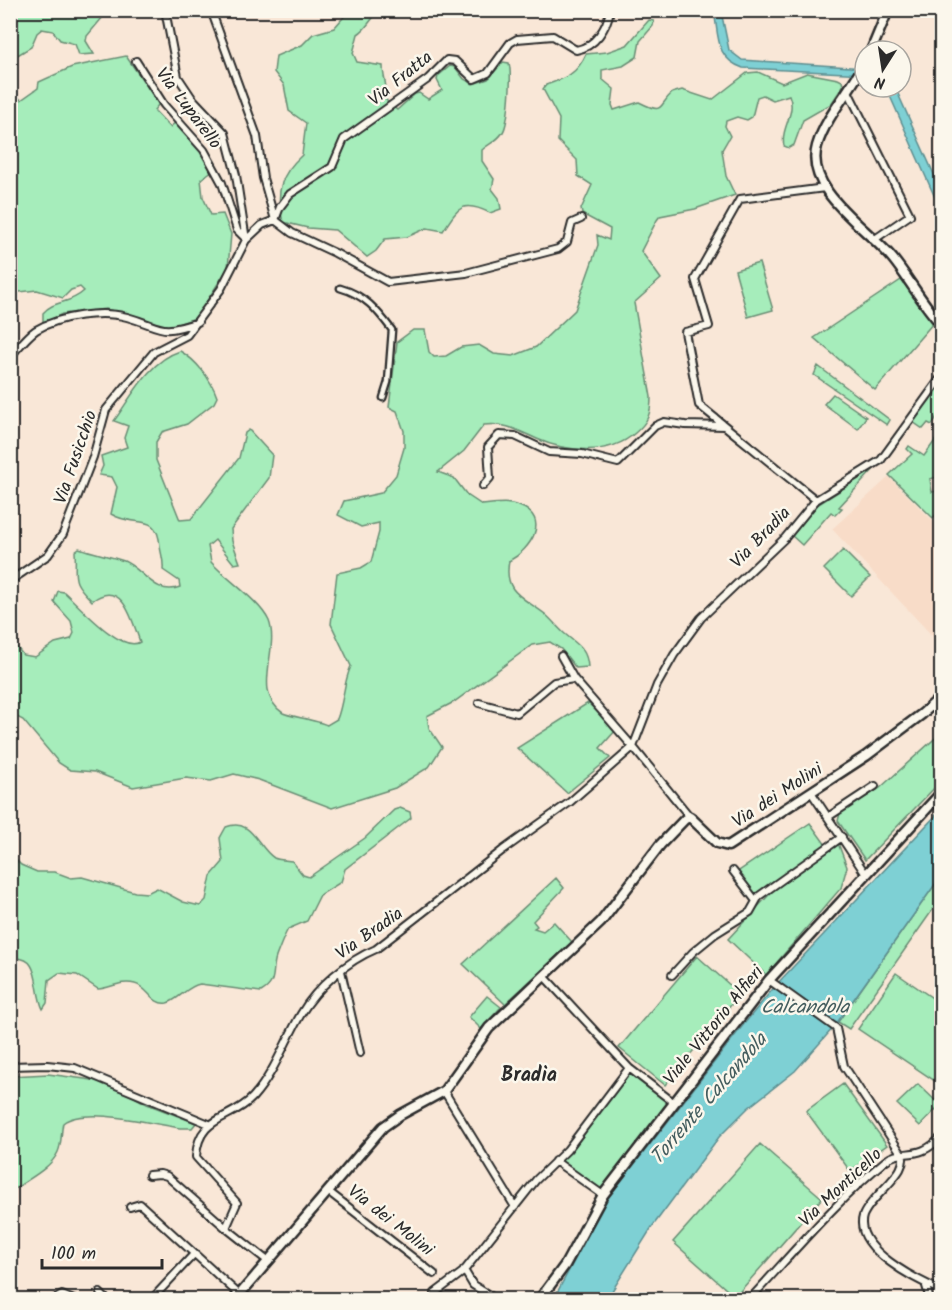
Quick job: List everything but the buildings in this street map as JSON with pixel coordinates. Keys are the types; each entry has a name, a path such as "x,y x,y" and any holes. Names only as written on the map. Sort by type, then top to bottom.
{"street":[{"path":"165,10 178,77 192,98 225,133 236,175 246,240"},
{"path":"211,10 257,136 262,178 275,220 292,233 335,253 379,280 401,283 466,273 558,249 567,242 572,223 581,219"},
{"name":"Via Fratta","path":"275,220 280,207 290,194 332,166 344,140 428,79 447,60 455,61 474,79 488,73 510,43 517,39 553,36 576,50 583,49 607,26 610,10"},
{"path":"876,39 888,10"},
{"name":"Via Luparello","path":"136,61 164,105 204,150 222,183 237,230 246,240"},
{"path":"853,84 826,125 816,148 817,168 825,188 842,210 895,261 942,325"},
{"path":"848,91 910,216 874,239"},
{"path":"816,500 699,405 686,332 709,326 695,279 740,199 825,188"},
{"path":"246,240 261,225 275,220"},
{"name":"Via Fusicchio","path":"10,581 48,555 59,540 93,457 106,410 154,352 187,335 198,322 221,289 246,240"},
{"path":"340,288 357,293 374,307 393,330 388,381 383,398"},
{"path":"10,357 35,330 76,317 107,313 129,317 166,331 198,322"},
{"name":"Via Bradia","path":"209,1124 253,1097 302,1013 356,957 376,949 570,802 633,747 657,685 681,645 701,618 785,538 816,500 881,460 942,376"},
{"path":"483,486 490,478 488,447 499,435 515,436 549,452 582,454 618,463 656,426 664,422 725,426"},
{"path":"561,656 574,679 690,817"},
{"path":"479,703 517,713 554,682 574,679"},
{"name":"Via dei Molini","path":"240,1298 384,1127 399,1115 444,1091 489,1028 601,922 660,845 685,819 690,817 712,839 725,847 866,756 942,696"},
{"path":"828,817 875,786"},
{"path":"811,792 865,873"},
{"name":"Viale Vittorio Alfieri","path":"539,1299 565,1264 603,1195 769,980 865,873 942,792"},
{"path":"672,975 707,940 750,912 759,896 842,837"},
{"path":"733,871 756,901"},
{"path":"341,971 360,1053"},
{"path":"544,976 629,1068 673,1102"},
{"name":"Via Monticello","path":"749,1299 864,1179 890,1158 903,1156 843,1066 836,1028 769,980"},
{"path":"10,1066 47,1065 75,1068 209,1124 203,1133 196,1157 236,1199 236,1207 226,1228"},
{"path":"435,1293 464,1270 515,1207 582,1131 629,1068"},
{"path":"444,1091 515,1207"},
{"path":"942,1136 928,1150 903,1156 904,1161 897,1174 864,1214 862,1228 885,1259 926,1286 942,1291"},
{"path":"555,1161 603,1195"},
{"path":"149,1175 167,1176 269,1262"},
{"name":"Via dei Molini","path":"329,1192 434,1274"},
{"path":"130,1207 140,1204 240,1298"},
{"path":"152,1299 194,1254"},
{"path":"464,1270 473,1285 494,1298"},
{"path":"926,1286 930,1299"},
{"path":"100,1293 107,1299"},
{"path":"53,1299 62,1295 74,1299"}],"shaded area":[{"path":"889,477 941,529 941,645 832,529"}],"green space":[{"path":"11,10 108,11 87,36 86,41 94,54 79,55 75,44 60,40 53,31 42,29 37,33 31,47 11,59"},
{"path":"350,10 381,11 358,34 353,53 357,62 383,66 386,100 397,110 415,94 419,93 428,99 442,90 437,80 438,76 450,66 455,67 464,79 473,84 488,79 503,62 509,63 509,98 505,127 498,138 482,150 482,161 494,179 492,189 499,198 501,209 490,213 467,206 457,212 443,231 427,228 407,237 385,239 376,251 367,257 335,230 308,228 283,222 280,202 281,185 284,177 302,155 306,123 289,111 284,85 274,72 276,56 302,45 313,34 334,28"},
{"path":"649,20 654,21 653,26 640,41 637,57 623,66 602,70 602,79 614,89 612,105 614,110 639,102 657,109 672,93 682,90 712,100 747,73 758,72 782,83 807,73 838,79 842,81 843,86 831,104 803,120 794,145 789,148 784,146 783,139 791,108 789,95 773,100 763,95 757,97 752,117 747,120 737,117 726,121 725,126 730,136 722,150 726,176 735,195 695,209 660,216 657,220 641,251 661,279 634,303 651,397 648,417 639,429 625,440 613,445 588,450 561,447 505,426 484,425 464,451 438,472 454,478 467,495 482,505 514,504 529,511 536,526 534,534 524,549 509,561 509,580 516,593 545,614 581,648 586,656 588,667 576,668 561,649 550,642 532,645 454,702 427,716 429,728 442,747 429,767 395,788 332,808 259,780 234,774 211,781 186,778 133,787 95,772 70,770 59,763 23,720 11,714 11,646 16,646 23,655 35,657 55,643 71,639 74,633 71,621 54,602 58,591 64,592 111,635 132,644 140,642 129,613 118,598 111,594 102,595 92,601 80,587 75,573 75,551 79,548 124,561 150,581 164,588 180,587 179,581 163,570 158,535 154,528 150,524 111,514 117,487 112,477 99,475 103,466 101,456 127,447 124,438 128,426 114,421 150,371 169,356 180,351 192,359 202,371 217,397 214,403 187,424 162,432 156,442 156,460 180,520 191,519 239,458 245,433 249,430 272,455 269,478 231,529 232,541 240,563 234,564 215,540 208,546 211,562 251,598 269,621 271,645 267,682 274,704 283,713 327,725 337,719 351,666 331,624 337,573 361,568 371,562 379,532 379,523 361,527 338,515 344,501 381,493 396,475 404,448 404,431 397,411 389,407 397,342 413,330 425,330 429,352 434,357 446,356 461,347 479,345 494,354 513,356 536,347 575,310 598,245 597,235 609,240 610,229 582,214 581,209 592,185 578,176 577,160 558,141 559,119 543,89 546,85 575,71 586,54 607,52 627,45"},
{"path":"126,56 159,104 154,110 170,127 176,122 203,151 213,170 201,179 203,197 211,215 223,214 231,234 228,268 196,318 168,327 106,309 62,314 43,324 43,313 47,309 73,299 84,291 80,287 71,290 63,298 37,290 11,293 10,99 17,96 21,100 38,88 39,82 72,67"},
{"path":"759,263 773,310 748,317 735,270"},
{"path":"901,280 934,322 875,390 814,338"},
{"path":"818,366 890,420 887,425 814,375"},
{"path":"941,382 941,410 932,425 928,423 923,429 913,422"},
{"path":"833,394 866,417 858,429 824,404"},
{"path":"937,438 941,442 941,476 930,479 932,492 941,490 941,509 933,518 889,475 912,454 907,449 909,446 924,456"},
{"path":"874,469 839,507 842,508 835,515 831,512 802,545 792,536 817,505"},
{"path":"843,550 870,577 851,596 824,569"},
{"path":"588,703 616,730 600,748 610,758 567,793 517,748"},
{"path":"941,733 941,781 865,860 838,821 840,813 880,788"},
{"path":"400,808 410,812 411,818 345,869 341,882 320,895 307,921 288,929 276,957 272,980 261,992 200,984 191,987 167,1003 162,1003 135,984 121,984 98,989 77,975 59,973 49,980 47,1003 43,1009 32,967 28,961 11,959 11,855 21,865 37,872 55,872 71,878 82,877 135,892 147,893 157,888 183,902 200,906 206,900 211,876 223,862 220,838 226,827 242,826 274,858 292,861 303,875 309,877 365,838 394,810"},
{"path":"810,823 826,845 756,895 736,873"},
{"path":"838,843 847,867 841,888 766,975 728,939 780,883"},
{"path":"941,876 941,898 849,1029 838,1022"},
{"path":"556,878 564,888 533,921 537,926 534,928 543,931 554,922 572,942 505,1004 463,964"},
{"path":"697,956 740,994 665,1085 619,1048"},
{"path":"896,973 941,1004 941,1085 858,1029"},
{"path":"487,996 501,1007 481,1029 469,1017"},
{"path":"629,1072 668,1102 601,1190 560,1161 571,1152"},
{"path":"48,1074 107,1082 147,1104 196,1123 192,1128 180,1128 102,1116 73,1118 63,1123 59,1148 49,1164 11,1192 11,1076"},
{"path":"843,1084 887,1145 850,1171 806,1111"},
{"path":"918,1084 940,1105 920,1126 897,1104"},
{"path":"760,1144 822,1198 735,1297 673,1242"}],"water":[{"path":"714,11 721,11 729,50 742,60 853,67 853,73 743,68 727,59 718,38"},
{"path":"891,99 900,99 941,190 941,211"},
{"name":"Calcandola","path":"941,810 941,876 834,1027 795,1071 748,1108 719,1137 652,1227 607,1299 553,1300 608,1198 744,1024 776,985"}],"district":[{"name":"Bradia","path":"529,1074"}],"water label":[{"name":"Torrente Calcandola","path":"708,1098"}]}
